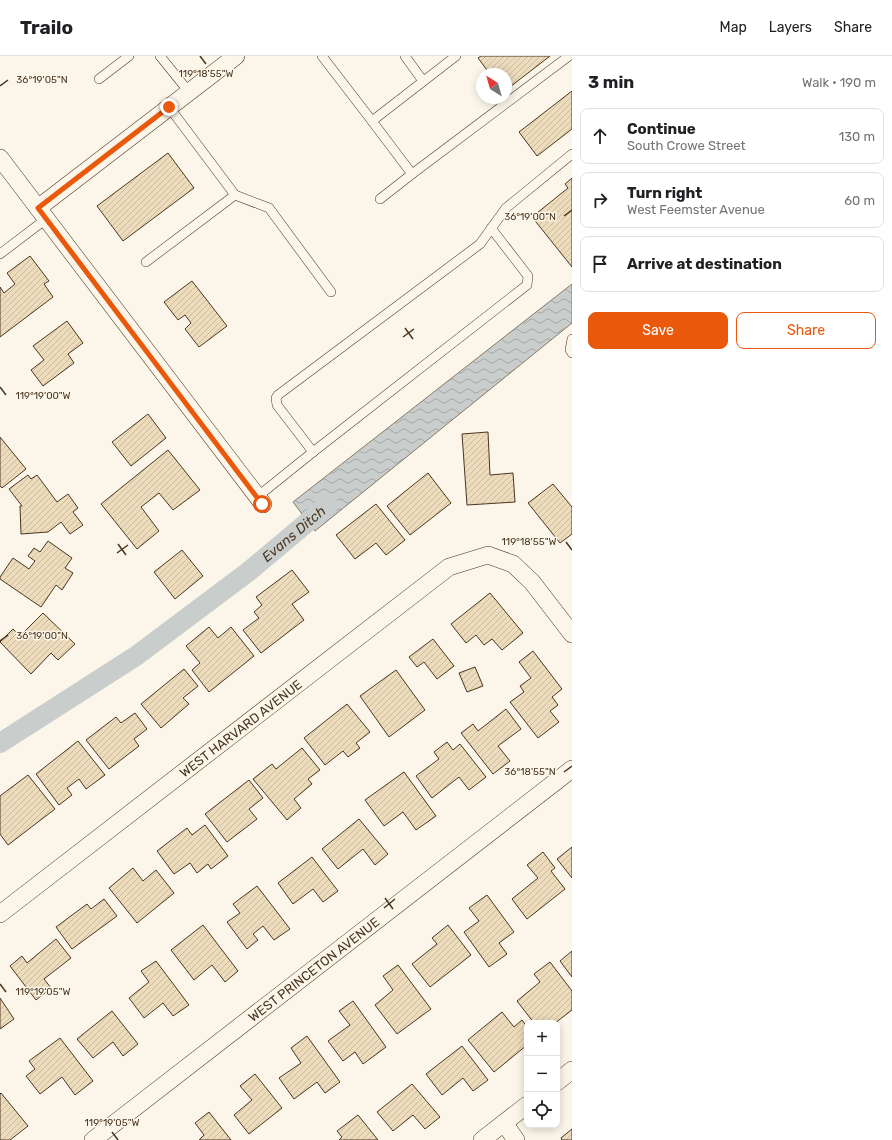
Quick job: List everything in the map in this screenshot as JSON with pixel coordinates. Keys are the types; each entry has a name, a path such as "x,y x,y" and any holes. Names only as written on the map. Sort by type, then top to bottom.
{"street":[{"path":"42,213 169,107 236,56"},
{"path":"0,158 260,501"},
{"name":"WEST HARVARD AVENUE","path":"0,914 449,567 488,556 513,564 532,582 572,634"},
{"name":"WEST PRINCETON AVENUE","path":"93,1140 572,769"},
{"path":"560,1080 572,1070"},
{"path":"482,1140 524,1107"},
{"path":"504,1123 516,1140"}],"lane":[{"path":"99,79 129,56"},
{"path":"160,56 188,92"},
{"path":"322,56 412,174"},
{"path":"405,56 423,81"},
{"path":"372,120 456,56"},
{"path":"380,199 569,56"},
{"path":"169,107 235,195 269,208 331,292"},
{"path":"313,452 277,405 276,398 278,395 480,244 506,208 572,154"},
{"path":"146,262 235,195"},
{"path":"0,254 42,213"},
{"path":"260,501 313,452 527,285 528,276 491,228"},
{"path":"572,339 570,350 572,353"}],"water":[{"path":"572,284 572,323 315,531 293,502"}],"building":[{"path":"481,56 550,56 512,85 512,68 486,68 478,58"},
{"path":"572,91 572,129 537,156 519,132"},
{"path":"168,153 194,188 123,241 97,206"},
{"path":"572,178 572,267 532,217 568,188 565,184"},
{"path":"30,256 49,281 44,284 53,297 0,337 0,287 4,293 15,284 7,273"},
{"path":"192,281 227,326 199,347 185,329 191,323 185,315 178,320 164,302"},
{"path":"67,321 83,343 68,354 74,363 43,386 31,370 44,360 33,346"},
{"path":"148,414 166,438 131,466 112,442"},
{"path":"488,432 490,475 513,473 515,502 467,505 462,434"},
{"path":"0,437 26,469 2,488 0,486"},
{"path":"168,450 200,490 173,510 159,493 141,507 159,531 137,549 101,504"},
{"path":"428,473 451,503 410,535 387,506"},
{"path":"28,475 31,479 37,475 57,502 68,494 78,508 73,512 83,525 70,534 61,522 48,532 21,534 20,506 22,506 9,489"},
{"path":"553,484 572,507 572,534 560,543 528,503"},
{"path":"376,504 405,540 386,555 376,543 355,559 336,535"},
{"path":"48,541 72,558 65,568 73,573 62,590 56,585 41,607 0,579 0,577 13,558 29,569 35,561 28,556 34,548 40,552"},
{"path":"182,550 203,576 175,599 154,572"},
{"path":"292,570 309,592 292,604 304,620 261,653 243,630 259,618 254,612 262,605 256,597"},
{"path":"490,593 523,633 502,650 492,639 484,645 476,635 466,643 451,624"},
{"path":"43,613 75,644 58,660 51,653 31,674 0,642 13,629 20,636"},
{"path":"209,627 218,638 231,627 254,656 209,692 192,670 200,663 186,646"},
{"path":"433,639 454,666 437,679 424,662 417,667 409,657"},
{"path":"533,651 562,689 552,697 558,705 550,711 559,722 538,738 510,702 524,692 520,686 531,678 519,662"},
{"path":"475,667 483,686 467,692 459,673"},
{"path":"184,669 198,686 183,698 189,704 161,728 141,704"},
{"path":"396,670 425,710 389,737 360,696"},
{"path":"347,704 370,732 356,743 360,748 348,757 343,751 325,765 304,738"},
{"path":"506,709 521,729 498,746 510,761 493,774 461,733 473,724 478,731"},
{"path":"135,713 147,729 134,739 139,746 109,769 86,740 116,717 121,723"},
{"path":"78,741 105,775 86,789 79,779 67,788 72,795 59,805 36,774"},
{"path":"447,742 453,750 460,744 486,777 469,790 459,777 432,798 416,776 439,759 434,752"},
{"path":"302,748 320,770 308,779 312,784 294,799 301,808 287,820 253,779 272,764 276,769"},
{"path":"404,772 436,816 416,830 403,812 384,826 365,800"},
{"path":"28,775 55,809 8,845 0,834 0,796"},
{"path":"249,780 263,798 249,809 257,819 227,842 205,814"},
{"path":"359,819 388,854 375,865 363,849 338,869 322,849"},
{"path":"205,825 228,856 211,869 208,864 197,873 190,863 174,874 157,851 187,828 192,835"},
{"path":"572,847 572,878 557,859"},
{"path":"543,852 555,868 551,871 565,889 527,919 512,899 538,878 527,865"},
{"path":"312,857 338,891 323,902 313,889 293,904 278,883"},
{"path":"133,868 143,881 156,870 174,893 137,923 109,888"},
{"path":"257,886 290,929 274,940 263,926 253,934 258,940 247,949 227,922 240,913 233,904"},
{"path":"487,895 514,932 499,943 507,954 489,967 464,932 479,921 469,908"},
{"path":"104,899 117,916 72,949 56,927 87,904 91,909"},
{"path":"203,925 238,971 225,982 212,965 194,980 171,950"},
{"path":"448,925 471,955 430,987 412,964 437,944 432,938"},
{"path":"56,939 71,958 44,979 51,988 36,1000 10,966 22,956 27,963"},
{"path":"572,951 572,977 560,961"},
{"path":"156,961 189,1005 173,1016 163,1003 144,1018 129,998 149,982 141,971"},
{"path":"550,962 572,991 572,1010 559,1020 532,1020 517,1001 540,982 534,974"},
{"path":"398,965 431,1009 397,1034 375,1005 393,990 383,976"},
{"path":"0,998 14,1019 0,1029"},
{"path":"353,1001 386,1047 363,1064 355,1052 343,1061 328,1041 350,1025 339,1011"},
{"path":"112,1011 138,1044 123,1056 113,1042 93,1058 77,1039"},
{"path":"502,1012 514,1027 522,1020 524,1023 524,1047 494,1072 468,1040"},
{"path":"307,1036 340,1082 325,1093 317,1082 294,1099 279,1078 301,1063 291,1048"},
{"path":"60,1038 93,1081 75,1095 62,1077 40,1094 26,1076 35,1069 29,1061"},
{"path":"462,1046 488,1080 473,1091 463,1078 442,1095 426,1074"},
{"path":"255,1074 282,1108 249,1134 234,1115 252,1100 240,1086"},
{"path":"412,1084 440,1117 425,1129 413,1115 393,1131 377,1112"},
{"path":"1,1093 28,1126 10,1140 0,1140"},
{"path":"209,1112 231,1140 199,1140 204,1135 195,1123"},
{"path":"358,1115 378,1140 339,1140 342,1137 337,1131"},
{"path":"572,1129 572,1140 562,1140 561,1138"}],"waterway":[{"name":"Evans Ditch","path":"0,743 136,656 248,572 328,505"}],"route":[{"path":"169,107 38,208 262,504"}]}
